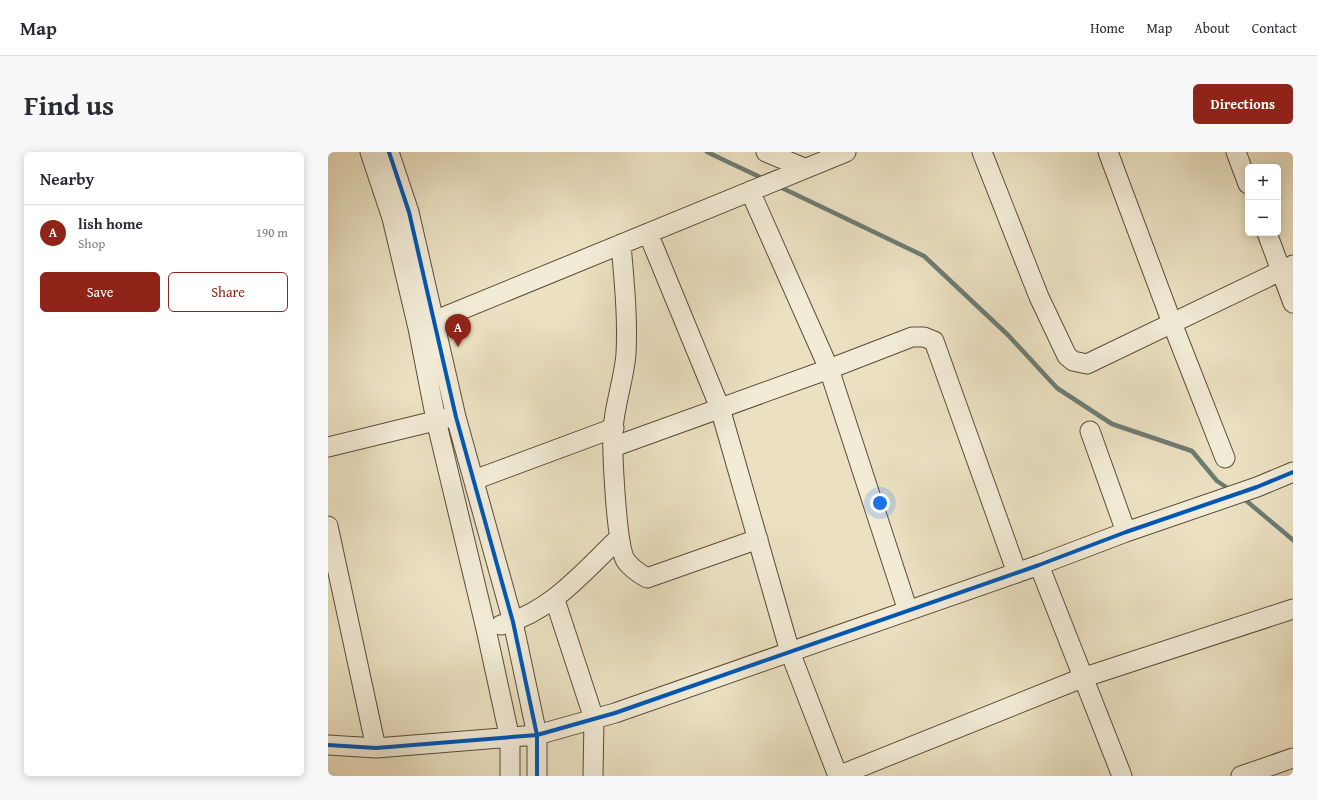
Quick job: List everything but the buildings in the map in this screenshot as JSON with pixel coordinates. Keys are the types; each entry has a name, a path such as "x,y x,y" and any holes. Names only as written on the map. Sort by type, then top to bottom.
{"street":[{"path":"370,152 392,218 418,328 436,420 486,629 510,739 510,776"},
{"path":"389,152 409,212 435,320 456,417 513,622 537,735 537,776"},
{"path":"766,152 804,168"},
{"path":"418,328 782,177 846,152"},
{"path":"982,152 1039,297 1067,356 1073,361 1087,364 1288,268"},
{"path":"1108,152 1172,323 1225,458"},
{"path":"1236,152 1245,176"},
{"path":"755,189 829,369 908,611"},
{"path":"648,233 720,408 790,652 838,776 1082,678 1293,609"},
{"path":"1269,236 1288,268 1293,303"},
{"path":"621,244 626,312 626,354 614,428 613,446 619,538 625,560 638,573 648,578 758,539"},
{"path":"613,446 829,369 912,337 924,337 934,341 1016,573"},
{"path":"328,447 436,420 456,417"},
{"path":"474,480 614,428"},
{"path":"1090,431 1126,532"},
{"path":"328,745 376,748 510,739 537,735 594,719 1039,565 1126,532 1257,487 1293,472"},
{"path":"328,526 376,748"},
{"path":"486,629 513,622 555,600 619,538"},
{"path":"1039,565 1082,678 1122,776"},
{"path":"555,600 594,719 593,776"},
{"path":"1241,776 1293,758"}],"waterway":[{"path":"707,152 764,179"},
{"path":"778,186 924,256 1008,335 1057,388 1112,424 1192,451 1217,481 1232,491"},
{"path":"1243,498 1293,540"}],"cycle path":[{"path":"389,152 409,212 456,417 513,622 537,735 537,776"},
{"path":"328,745 376,748 537,735 615,713 1039,565 1126,532 1257,487 1293,472"}],"place":[{"name":"lish home","path":"458,347"}]}
